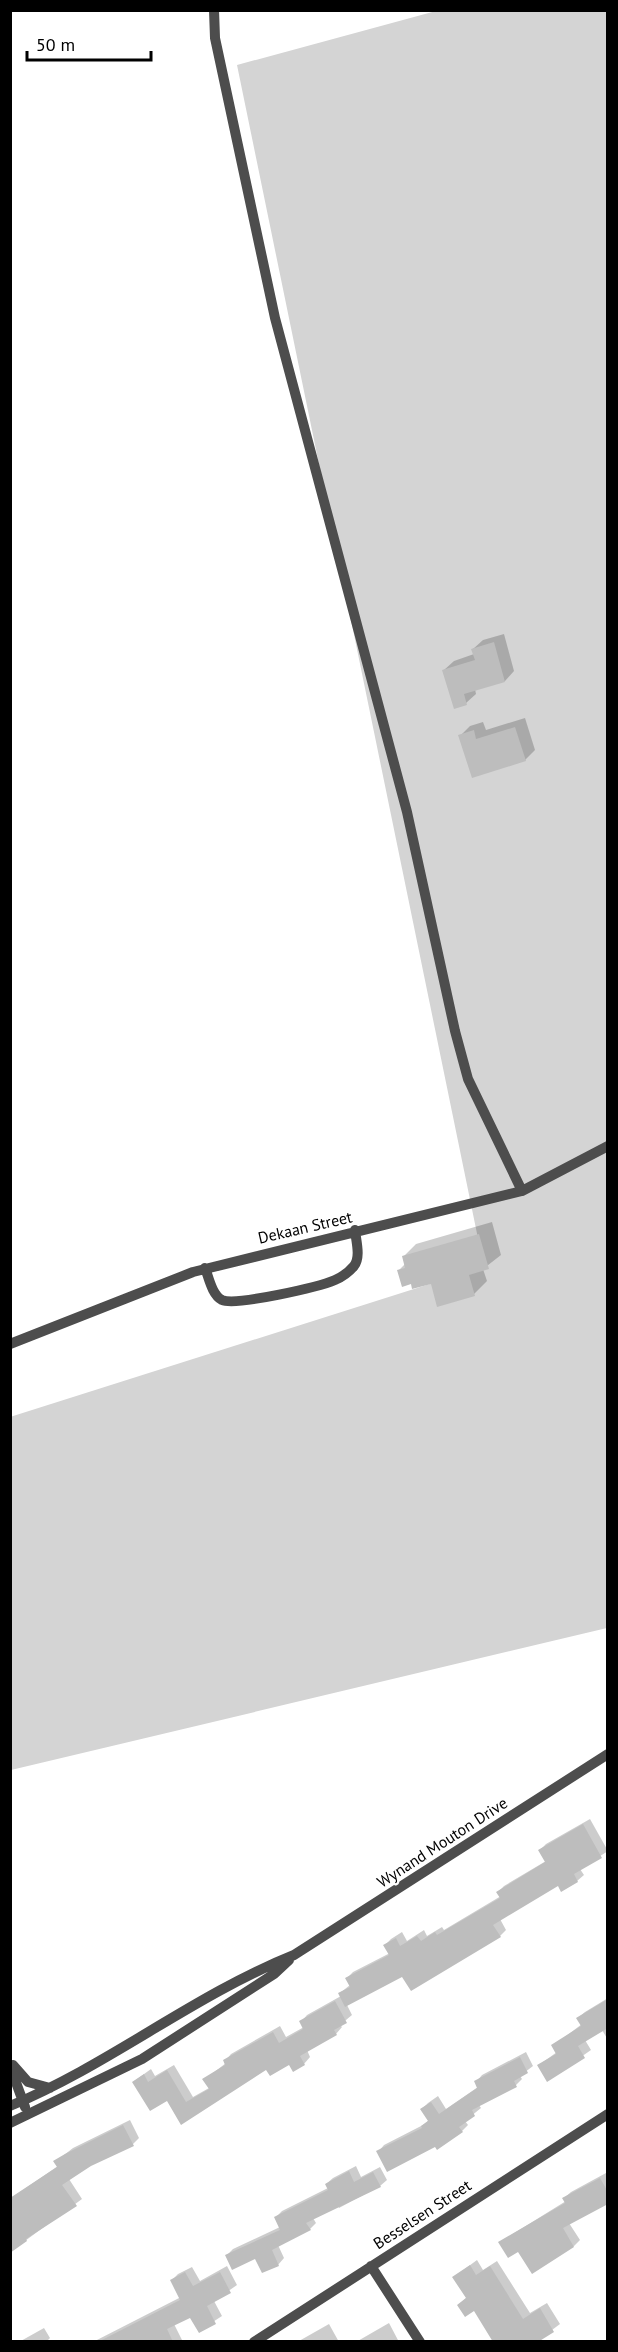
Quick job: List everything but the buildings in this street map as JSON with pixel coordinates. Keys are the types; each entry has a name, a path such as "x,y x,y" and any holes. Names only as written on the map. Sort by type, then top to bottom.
{"street":[{"path":"212,12 275,318 407,812 455,1031 468,1079 522,1191"},
{"name":"Dekaan Street","path":"10,1344 206,1268 522,1191 608,1146"},
{"path":"206,1268 215,1293 221,1300 232,1302 285,1293 335,1280 347,1273 355,1265 358,1256 355,1230"},
{"name":"Wynand Mouton Drive","path":"10,2106 50,2088 274,1963 294,1955 608,1754"},
{"name":"Wynand Mouton Drive","path":"10,2123 136,2061 274,1974 294,1955"},
{"path":"128,2044 136,2061"},
{"path":"10,2065 28,2082 50,2088"},
{"path":"10,2065 29,2115"},
{"name":"Besselsen Street","path":"254,2342 608,2114"},
{"path":"371,2266 420,2342"}],"shaded area":[{"path":"436,11 607,11 607,1628 11,1770 10,1417 436,1282 481,1253 237,65"}]}
